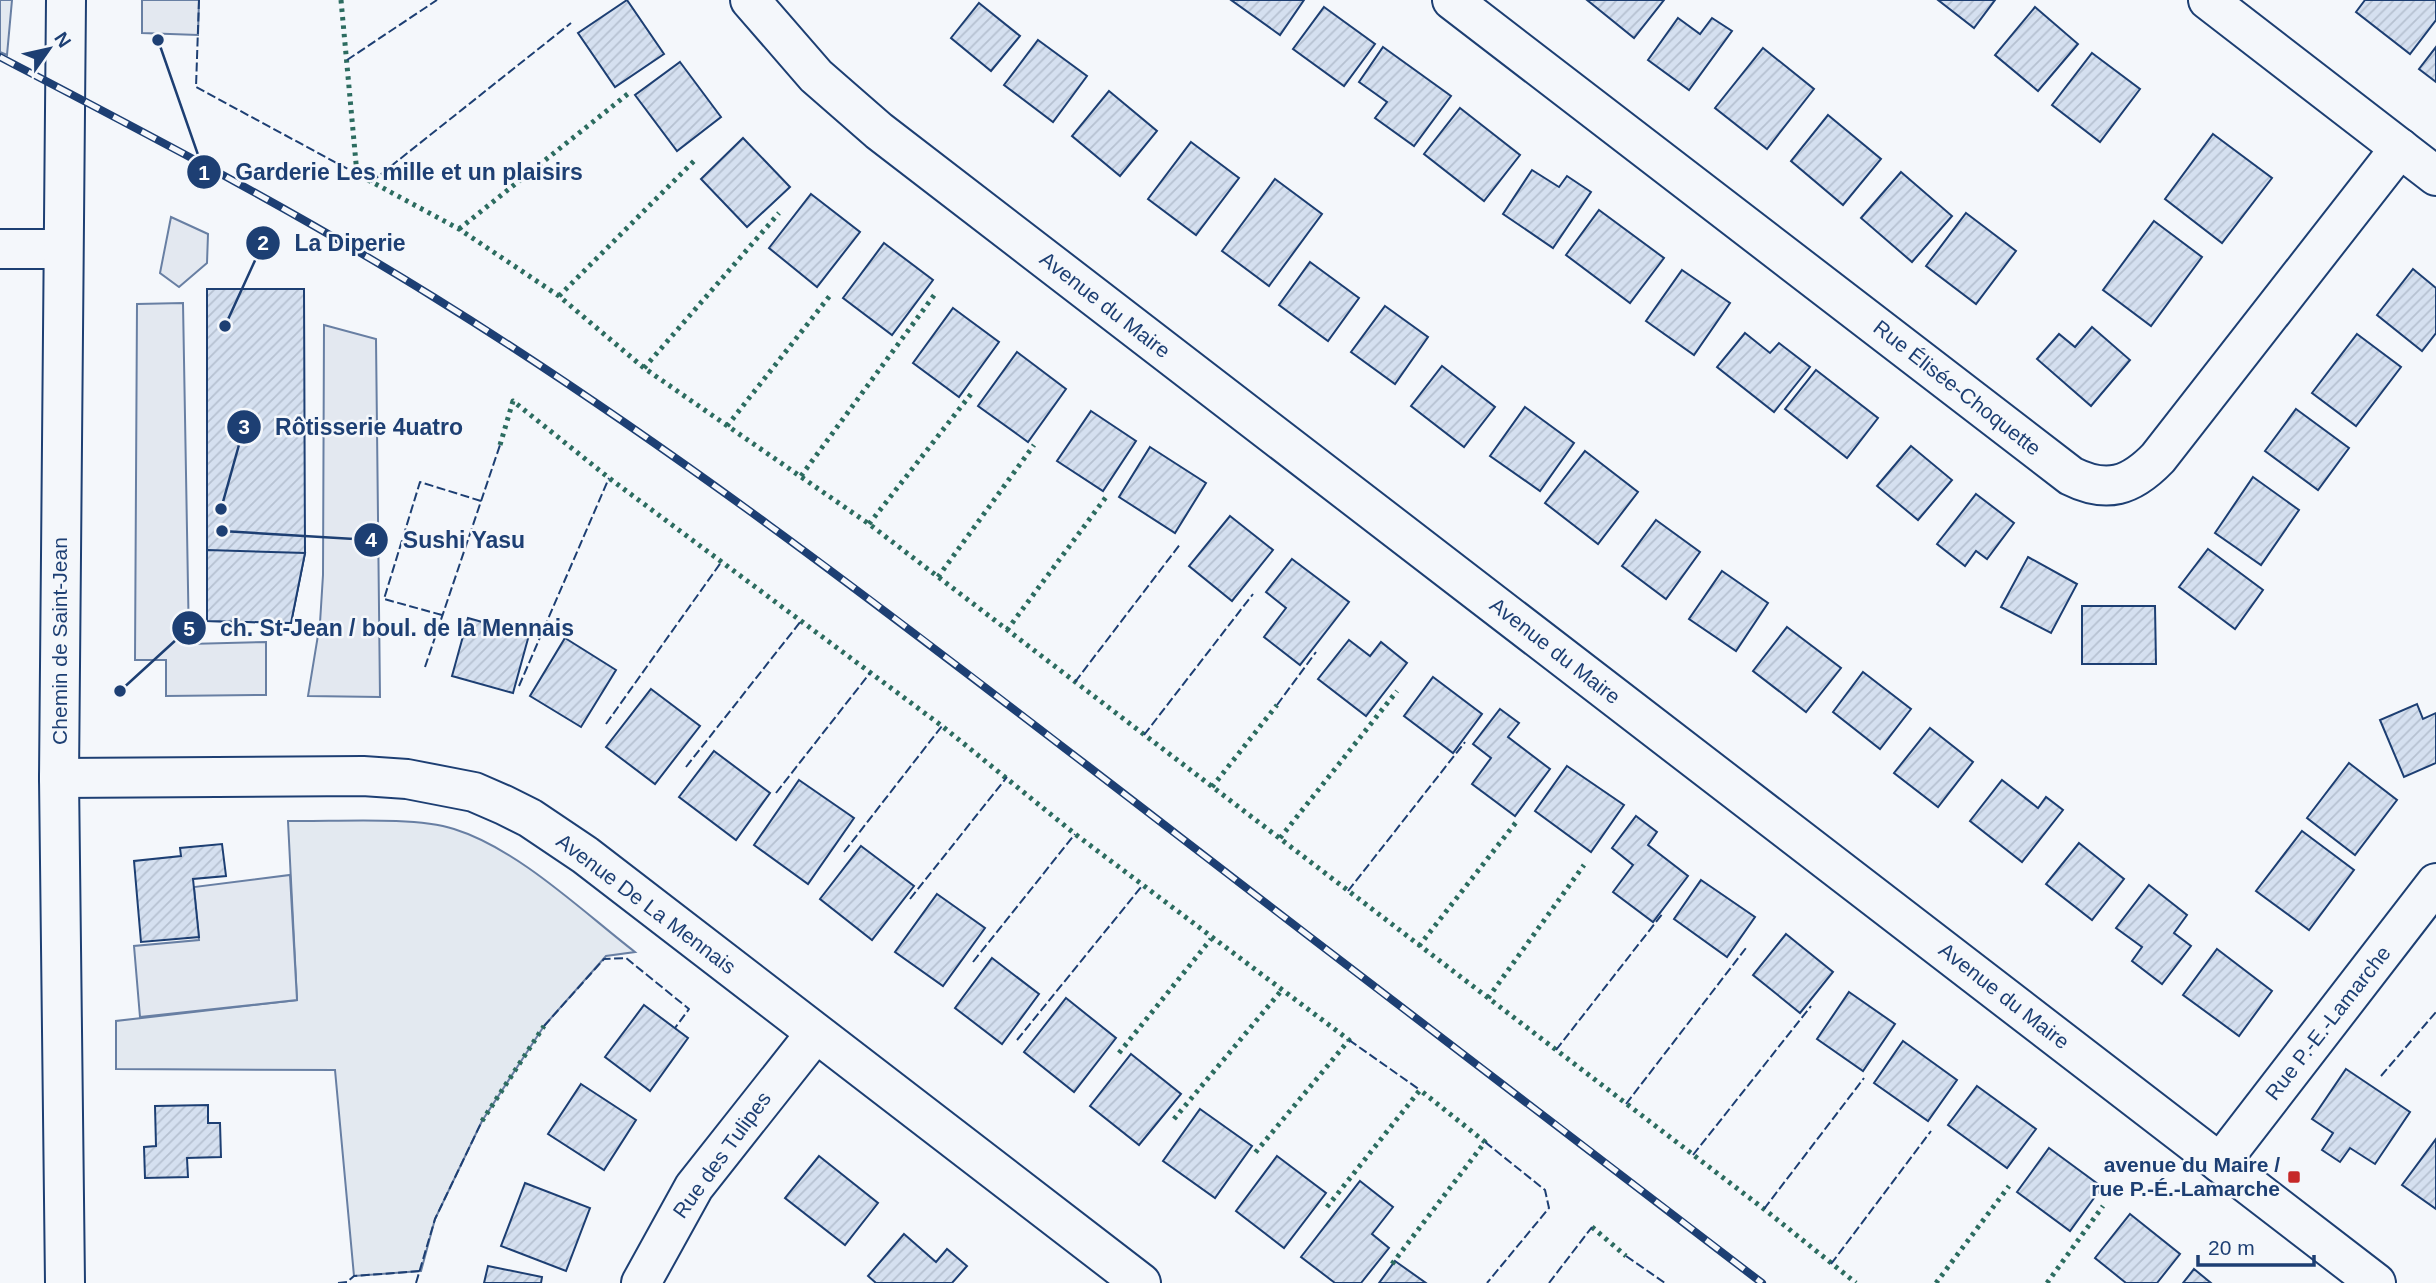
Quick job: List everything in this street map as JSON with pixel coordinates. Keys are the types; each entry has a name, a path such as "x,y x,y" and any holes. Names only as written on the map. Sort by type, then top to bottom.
{"street":[{"name":"Chemin de Saint-Jean","path":"65,1283 59,778 66,0"},
{"name":"Avenue du Maire","path":"750,0 817,76 879,131 2376,1283"},
{"name":"Rue Élisée-Choquette","path":"1452,0 2071,476 2102,488 2118,487 2132,481 2158,458 2400,148"},
{"path":"2207,0 2436,176"},
{"path":"0,249 63,249"},
{"name":"Avenue De La Mennais","path":"59,778 363,776 418,781 474,792 530,818 561,838 1141,1283"},
{"name":"Rue P.-E.-Lamarche","path":"2220,1163 2436,883"},
{"name":"Rue des Tulipes","path":"641,1283 694,1187 815,1034"}],"shaded area":[{"path":"0,0 12,0 7,55 0,52"},
{"path":"142,0 199,0 198,35 142,33"},
{"path":"171,217 208,234 207,263 179,287 160,273"},
{"path":"183,303 189,644 266,642 266,695 166,696 166,660 135,660 137,304"},
{"path":"324,325 376,339 380,697 308,696 320,623 323,575"},
{"path":"288,821 417,822 454,829 478,838 549,883 635,952 606,956 544,1026 482,1121 435,1219 421,1271 354,1276 335,1070 116,1069 116,1021 297,1000"},
{"path":"290,875 297,1000 140,1017 134,946 199,940 194,887"}],"building":[{"path":"627,0 664,54 615,87 578,33"},
{"path":"1231,0 1304,0 1280,35"},
{"path":"1587,0 1664,0 1634,38"},
{"path":"1938,0 1995,0 1974,28"},
{"path":"2365,0 2436,0 2436,20 2410,54 2356,12"},
{"path":"979,3 1020,36 991,71 951,38"},
{"path":"1324,7 1375,44 1344,86 1293,49"},
{"path":"2035,7 2078,44 2038,91 1995,55"},
{"path":"1678,18 1700,34 1712,18 1732,31 1689,90 1648,60"},
{"path":"1038,40 1087,76 1053,122 1004,85"},
{"path":"1383,47 1451,96 1414,146 1375,118 1387,102 1359,82"},
{"path":"2436,47 2436,82 2419,69"},
{"path":"1763,48 1814,89 1767,149 1715,108"},
{"path":"2092,53 2140,89 2100,142 2052,105"},
{"path":"680,62 721,117 677,151 635,95"},
{"path":"1109,91 1157,131 1120,176 1072,136"},
{"path":"1460,108 1520,155 1484,201 1424,154"},
{"path":"1828,115 1881,159 1843,205 1791,161"},
{"path":"2213,134 2272,178 2222,243 2165,199"},
{"path":"743,138 790,187 747,227 701,179"},
{"path":"1191,142 1239,178 1196,235 1148,199"},
{"path":"1532,170 1559,187 1567,176 1591,192 1553,248 1503,214"},
{"path":"1901,172 1952,216 1912,262 1861,218"},
{"path":"1275,179 1322,214 1269,286 1222,251"},
{"path":"811,194 860,232 817,287 769,248"},
{"path":"1599,210 1664,258 1630,303 1566,255"},
{"path":"1966,213 2016,251 1976,304 1926,266"},
{"path":"2154,221 2202,257 2151,326 2103,290"},
{"path":"884,243 933,280 892,335 843,298"},
{"path":"1310,262 1359,298 1328,341 1279,305"},
{"path":"2413,269 2436,288 2436,333 2422,351 2377,315"},
{"path":"1682,270 1730,303 1694,355 1646,321"},
{"path":"207,289 304,289 305,553 291,623 207,621"},
{"path":"1385,306 1428,337 1395,384 1351,352"},
{"path":"953,308 999,342 959,397 913,363"},
{"path":"2092,327 2130,360 2091,406 2037,359 2059,334 2075,347"},
{"path":"1745,333 1770,353 1779,343 1810,367 1774,412 1717,367"},
{"path":"2357,334 2401,367 2356,426 2312,393"},
{"path":"1017,352 1066,389 1028,442 978,406"},
{"path":"1442,366 1495,407 1464,447 1411,406"},
{"path":"1816,370 1878,418 1847,458 1785,409"},
{"path":"1525,407 1574,443 1540,491 1490,456"},
{"path":"2296,409 2349,448 2318,490 2265,451"},
{"path":"1091,411 1136,441 1103,491 1057,461"},
{"path":"1911,446 1952,480 1918,520 1877,486"},
{"path":"1150,447 1206,483 1175,533 1119,497"},
{"path":"1585,451 1638,492 1598,544 1545,503"},
{"path":"2253,477 2299,510 2261,565 2215,533"},
{"path":"1976,494 2014,523 1987,559 1976,551 1965,566 1937,544"},
{"path":"1230,516 1273,550 1232,601 1189,566"},
{"path":"1656,520 1700,552 1666,599 1622,566"},
{"path":"2208,549 2263,590 2235,629 2179,587"},
{"path":"207,550 305,553 291,623 207,621"},
{"path":"2028,557 2077,584 2051,633 2001,607"},
{"path":"1292,559 1349,602 1300,665 1264,637 1286,608 1266,592"},
{"path":"1722,571 1768,603 1736,651 1689,619"},
{"path":"2082,606 2155,606 2156,664 2082,664"},
{"path":"468,618 529,635 513,693 452,676"},
{"path":"1787,627 1841,668 1806,712 1753,671"},
{"path":"565,638 616,670 581,727 530,696"},
{"path":"1349,640 1370,656 1381,642 1407,663 1366,716 1318,679"},
{"path":"1863,672 1911,709 1880,749 1833,712"},
{"path":"1433,677 1482,714 1453,753 1404,716"},
{"path":"651,689 700,726 655,784 606,747"},
{"path":"2417,704 2423,719 2436,713 2436,763 2404,777 2380,720"},
{"path":"1500,709 1519,723 1508,737 1550,769 1515,816 1472,784 1491,758 1473,744"},
{"path":"1930,728 1973,762 1938,807 1894,773"},
{"path":"714,751 770,793 736,840 679,797"},
{"path":"2349,763 2397,800 2355,855 2307,818"},
{"path":"1567,766 1624,805 1591,852 1535,811"},
{"path":"799,780 854,818 808,884 754,845"},
{"path":"2002,780 2038,808 2046,797 2063,810 2022,862 1970,821"},
{"path":"1636,816 1657,832 1648,845 1688,876 1653,922 1613,892 1633,865 1612,848"},
{"path":"2302,831 2354,870 2309,930 2256,891"},
{"path":"2079,843 2124,879 2092,920 2046,884"},
{"path":"222,844 226,876 193,879 199,937 141,942 134,861 181,856 180,848"},
{"path":"861,846 914,886 872,940 820,899"},
{"path":"1701,880 1755,917 1727,957 1674,919"},
{"path":"2149,885 2187,915 2174,933 2191,946 2162,984 2132,961 2142,947 2116,928"},
{"path":"937,894 985,928 943,986 895,952"},
{"path":"1786,934 1833,972 1800,1013 1753,975"},
{"path":"2217,949 2272,991 2239,1036 2183,995"},
{"path":"992,958 1039,994 1002,1044 955,1008"},
{"path":"1849,992 1895,1024 1863,1071 1817,1039"},
{"path":"1066,998 1116,1038 1074,1092 1024,1052"},
{"path":"644,1005 688,1038 650,1091 605,1057"},
{"path":"1903,1041 1957,1080 1928,1121 1874,1083"},
{"path":"1131,1054 1181,1094 1139,1145 1090,1106"},
{"path":"2346,1069 2410,1112 2375,1164 2350,1148 2340,1162 2322,1150 2333,1133 2312,1119"},
{"path":"581,1084 636,1120 604,1170 548,1134"},
{"path":"1977,1086 2036,1129 2007,1168 1948,1125"},
{"path":"208,1105 208,1123 220,1123 221,1157 187,1158 188,1177 145,1178 144,1147 156,1146 155,1106"},
{"path":"1200,1109 1252,1146 1215,1198 1163,1161"},
{"path":"2436,1139 2436,1209 2402,1185"},
{"path":"2049,1148 2102,1187 2070,1231 2017,1192"},
{"path":"819,1156 878,1203 845,1245 785,1198"},
{"path":"1277,1156 1326,1193 1284,1248 1236,1211"},
{"path":"1360,1181 1393,1207 1372,1234 1389,1248 1361,1283 1335,1283 1301,1257"},
{"path":"525,1183 590,1208 566,1271 501,1246"},
{"path":"2130,1214 2180,1254 2157,1283 2126,1283 2095,1258"},
{"path":"904,1234 936,1262 947,1249 967,1266 952,1283 876,1283 868,1276"},
{"path":"1395,1261 1426,1283 1379,1283"},
{"path":"488,1266 542,1277 541,1283 484,1283"},
{"path":"2194,1269 2211,1283 2183,1283"}],"railway":[{"path":"0,57 220,173 328,234 435,298 616,416 879,606 1762,1283"}],"hedge":[{"path":"341,0 357,174 459,229 559,296 644,368 869,524 1764,1209 1856,1283"},
{"path":"459,229 629,93"},
{"path":"559,296 694,161"},
{"path":"644,368 779,213"},
{"path":"727,426 832,293"},
{"path":"801,476 935,294"},
{"path":"869,524 971,394"},
{"path":"500,445 513,401 609,478 942,726 1075,834 1349,1040 1255,1153"},
{"path":"938,577 1034,445"},
{"path":"1007,630 1106,497"},
{"path":"1280,838 1397,691"},
{"path":"1212,787 1277,705"},
{"path":"1419,946 1517,821"},
{"path":"1488,998 1584,865"},
{"path":"1119,1053 1211,939"},
{"path":"1174,1119 1281,991"},
{"path":"482,1121 544,1026"},
{"path":"1327,1207 1420,1090 1485,1142 1392,1264"},
{"path":"1936,1283 2009,1186"},
{"path":"2047,1283 2103,1206"},
{"path":"1592,1227 1626,1256"}],"fence":[{"path":"199,0 196,87 357,174"},
{"path":"347,60 437,0"},
{"path":"371,182 571,23"},
{"path":"425,667 500,445"},
{"path":"519,686 609,478"},
{"path":"442,615 384,599 420,482 481,501"},
{"path":"1075,682 1181,543"},
{"path":"606,724 722,561"},
{"path":"1144,735 1253,594"},
{"path":"686,767 801,621"},
{"path":"1277,705 1316,652"},
{"path":"776,793 870,673"},
{"path":"844,852 942,726"},
{"path":"1348,891 1465,742"},
{"path":"910,899 1007,777"},
{"path":"973,962 1075,834"},
{"path":"1017,1040 1142,886"},
{"path":"1556,1050 1663,913"},
{"path":"1626,1104 1746,948"},
{"path":"544,1026 604,959 626,958 689,1009 675,1028"},
{"path":"1693,1155 1811,1006"},
{"path":"2381,1076 2436,1012"},
{"path":"1349,1040 1420,1090"},
{"path":"1764,1209 1864,1078"},
{"path":"416,1283 435,1219 482,1121"},
{"path":"1831,1264 1931,1131"},
{"path":"1485,1142 1545,1190 1549,1208 1487,1283"},
{"path":"1549,1283 1592,1227"},
{"path":"1626,1256 1665,1283"},
{"path":"338,1283 347,1282 354,1276 421,1271"}],"place":[{"name":"Garderie Les mille et un plaisirs","path":"158,40"},
{"name":"La Diperie","path":"225,326"},
{"name":"Rôtisserie 4uatro","path":"221,509"},
{"name":"Sushi Yasu","path":"222,531"},
{"name":"ch. St-Jean / boul. de la Mennais","path":"120,691"},
{"name":"avenue du Maire / rue P.-É.-Lamarche","path":"2294,1177"}]}
